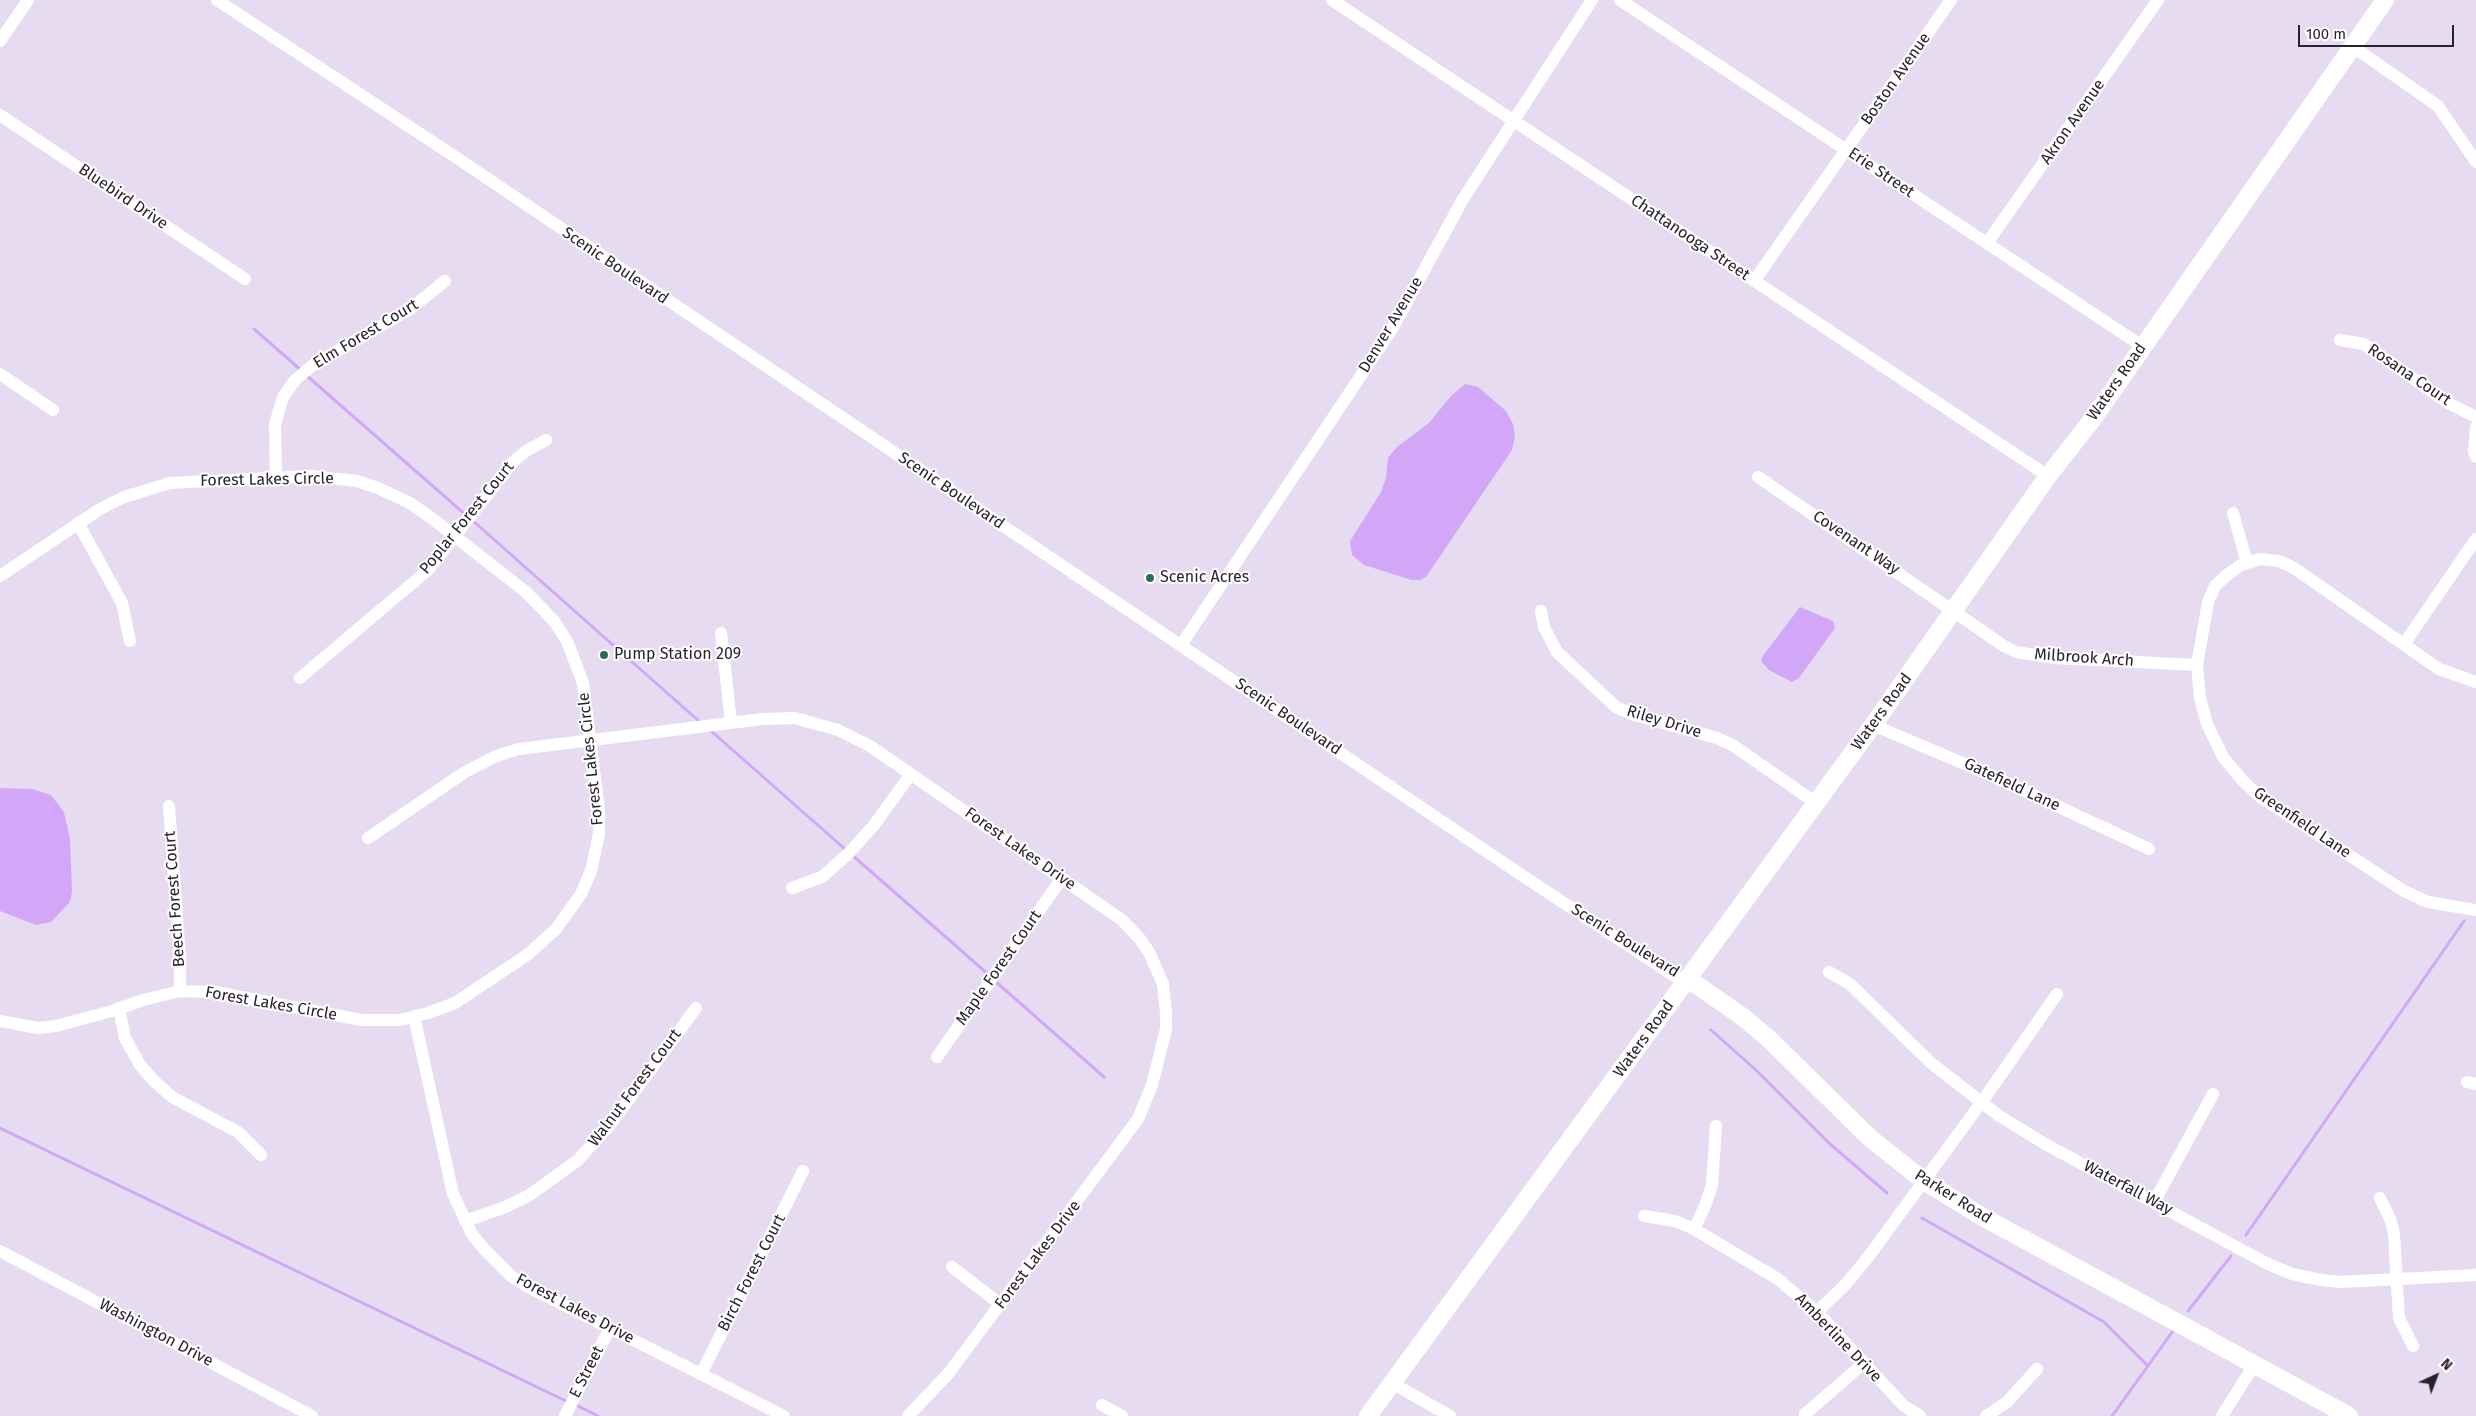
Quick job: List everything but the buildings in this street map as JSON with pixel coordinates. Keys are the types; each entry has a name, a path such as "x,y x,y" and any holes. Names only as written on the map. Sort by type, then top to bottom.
{"street":[{"path":"0,41 28,0"},
{"name":"Scenic Boulevard","path":"217,0 460,160 1089,586 1181,645 1526,878 1676,977 1688,979"},
{"name":"Chattanooga Street","path":"1332,0 2048,476"},
{"name":"Denver Avenue","path":"1181,645 1387,336 1463,199 1592,0"},
{"name":"Erie Street","path":"1620,0 2142,346"},
{"name":"Boston Avenue","path":"1754,280 1951,0"},
{"name":"Akron Avenue","path":"1987,243 2158,0"},
{"name":"Waters Road","path":"1368,1416 1873,725 2048,476 2092,420 2385,0"},
{"path":"2352,46 2438,106 2476,162"},
{"name":"Bluebird Drive","path":"0,115 245,279"},
{"name":"Elm Forest Court","path":"276,476 275,424 283,397 296,380 312,365 410,309 446,281"},
{"name":"Rosana Court","path":"2340,340 2364,344 2448,402 2476,417"},
{"path":"0,374 53,410"},
{"path":"2476,427 2474,451 2476,457"},
{"name":"Poplar Forest Court","path":"300,678 428,570 514,461 526,451 546,440"},
{"name":"Forest Lakes Circle","path":"0,576 78,523 124,497 170,483 276,476 330,477 357,481 378,488 410,503 455,536 537,601 563,634 583,682 599,809 599,834 596,854 581,894 556,929 526,955 455,1003 400,1020 361,1020 214,992 180,991 143,1000 67,1024 47,1027 22,1027 0,1021"},
{"name":"Covenant Way","path":"1758,477 1955,610"},
{"path":"2233,513 2247,563"},
{"path":"78,523 122,603 130,641"},
{"path":"2404,644 2476,539"},
{"name":"Greenfield Lane","path":"2476,682 2439,669 2294,568 2278,561 2260,560 2247,563 2228,574 2215,586 2203,619 2197,665 2200,698 2207,724 2223,757 2260,797 2404,891 2428,902 2476,910"},
{"name":"Milbrook Arch","path":"1955,610 2004,646 2028,655 2197,665"},
{"name":"Riley Drive","path":"1541,612 1544,627 1557,652 1616,707 1631,714 1716,738 1734,746 1816,803"},
{"path":"721,633 731,722"},
{"name":"Forest Lakes Drive","path":"368,838 465,772 496,756 535,746 763,718 795,718 814,722 857,738 1122,920 1149,952 1163,984 1166,997 1166,1028 1152,1085 1138,1119 948,1374 909,1415"},
{"name":"Gatefield Lane","path":"1873,725 1992,776 2149,849"},
{"path":"792,888 815,880 829,872 874,825 910,774"},
{"name":"Beech Forest Court","path":"170,806 180,958 180,991"},
{"name":"Maple Forest Court","path":"937,1057 1062,878"},
{"name":"Waterfall Way","path":"1829,972 1850,984 1925,1057 1981,1102 2045,1144 2266,1263 2292,1274 2340,1282 2476,1275"},
{"name":"Parker Road","path":"1688,979 1756,1028 1870,1138 1924,1181 1981,1216 2349,1416"},
{"path":"1817,1312 1846,1284 1869,1256 2057,994"},
{"path":"119,1008 126,1038 140,1066 154,1082 172,1097 241,1134 261,1155"},
{"name":"Walnut Forest Court","path":"465,1221 504,1208 528,1196 577,1161 610,1125 696,1008"},
{"name":"Forest Lakes Drive","path":"414,1016 453,1194 465,1221 484,1249 511,1276 784,1416"},
{"path":"2154,1202 2213,1094"},
{"path":"1694,1230 1712,1185 1716,1126"},
{"name":"Birch Forest Court","path":"701,1374 803,1171"},
{"path":"2380,1198 2391,1220 2394,1234 2399,1318 2413,1346"},
{"name":"Amberline Drive","path":"1644,1216 1675,1221 1694,1230 1778,1280 1817,1312 1903,1405 1920,1416"},
{"name":"Washington Drive","path":"0,1252 312,1416"},
{"path":"952,1267 1000,1304"},
{"name":"E Street","path":"565,1416 610,1328"},
{"path":"1806,1414 1864,1363"},
{"path":"2222,1416 2254,1365"},
{"name":"Parker Road","path":"2254,1365 2331,1416"},
{"path":"1986,1416 2007,1402 2037,1369"},
{"path":"1392,1383 1450,1416"},
{"path":"1102,1405 1122,1416"}],"shaded area":[{"path":"1465,384 1478,387 1506,411 1513,424 1515,437 1512,450 1426,577 1420,580 1412,580 1364,565 1352,555 1350,541 1381,492 1386,478 1388,458 1397,447 1429,423 1451,396"},
{"path":"1800,607 1833,621 1835,628 1799,678 1792,682 1769,670 1761,661 1762,657"},
{"path":"0,788 32,789 51,795 64,812 70,839 72,892 70,902 51,922 36,925 0,911"}],"waterway":[{"path":"254,329 302,371"},
{"path":"306,375 467,516"},
{"path":"472,520 701,723"},
{"path":"710,730 846,850"},
{"path":"851,854 989,975"},
{"path":"2246,1235 2464,921"},
{"path":"995,981 1104,1077"},
{"path":"1711,1030 1757,1071 1830,1144 1887,1193"},
{"path":"0,1128 568,1402"},
{"path":"1922,1218 2104,1322 2147,1365"},
{"path":"2188,1311 2231,1256"},
{"path":"2112,1416 2173,1331"},
{"path":"574,1404 598,1416"}],"place":[{"name":"Scenic Acres","path":"1150,578"},
{"name":"Pump Station 209","path":"604,655"}]}
